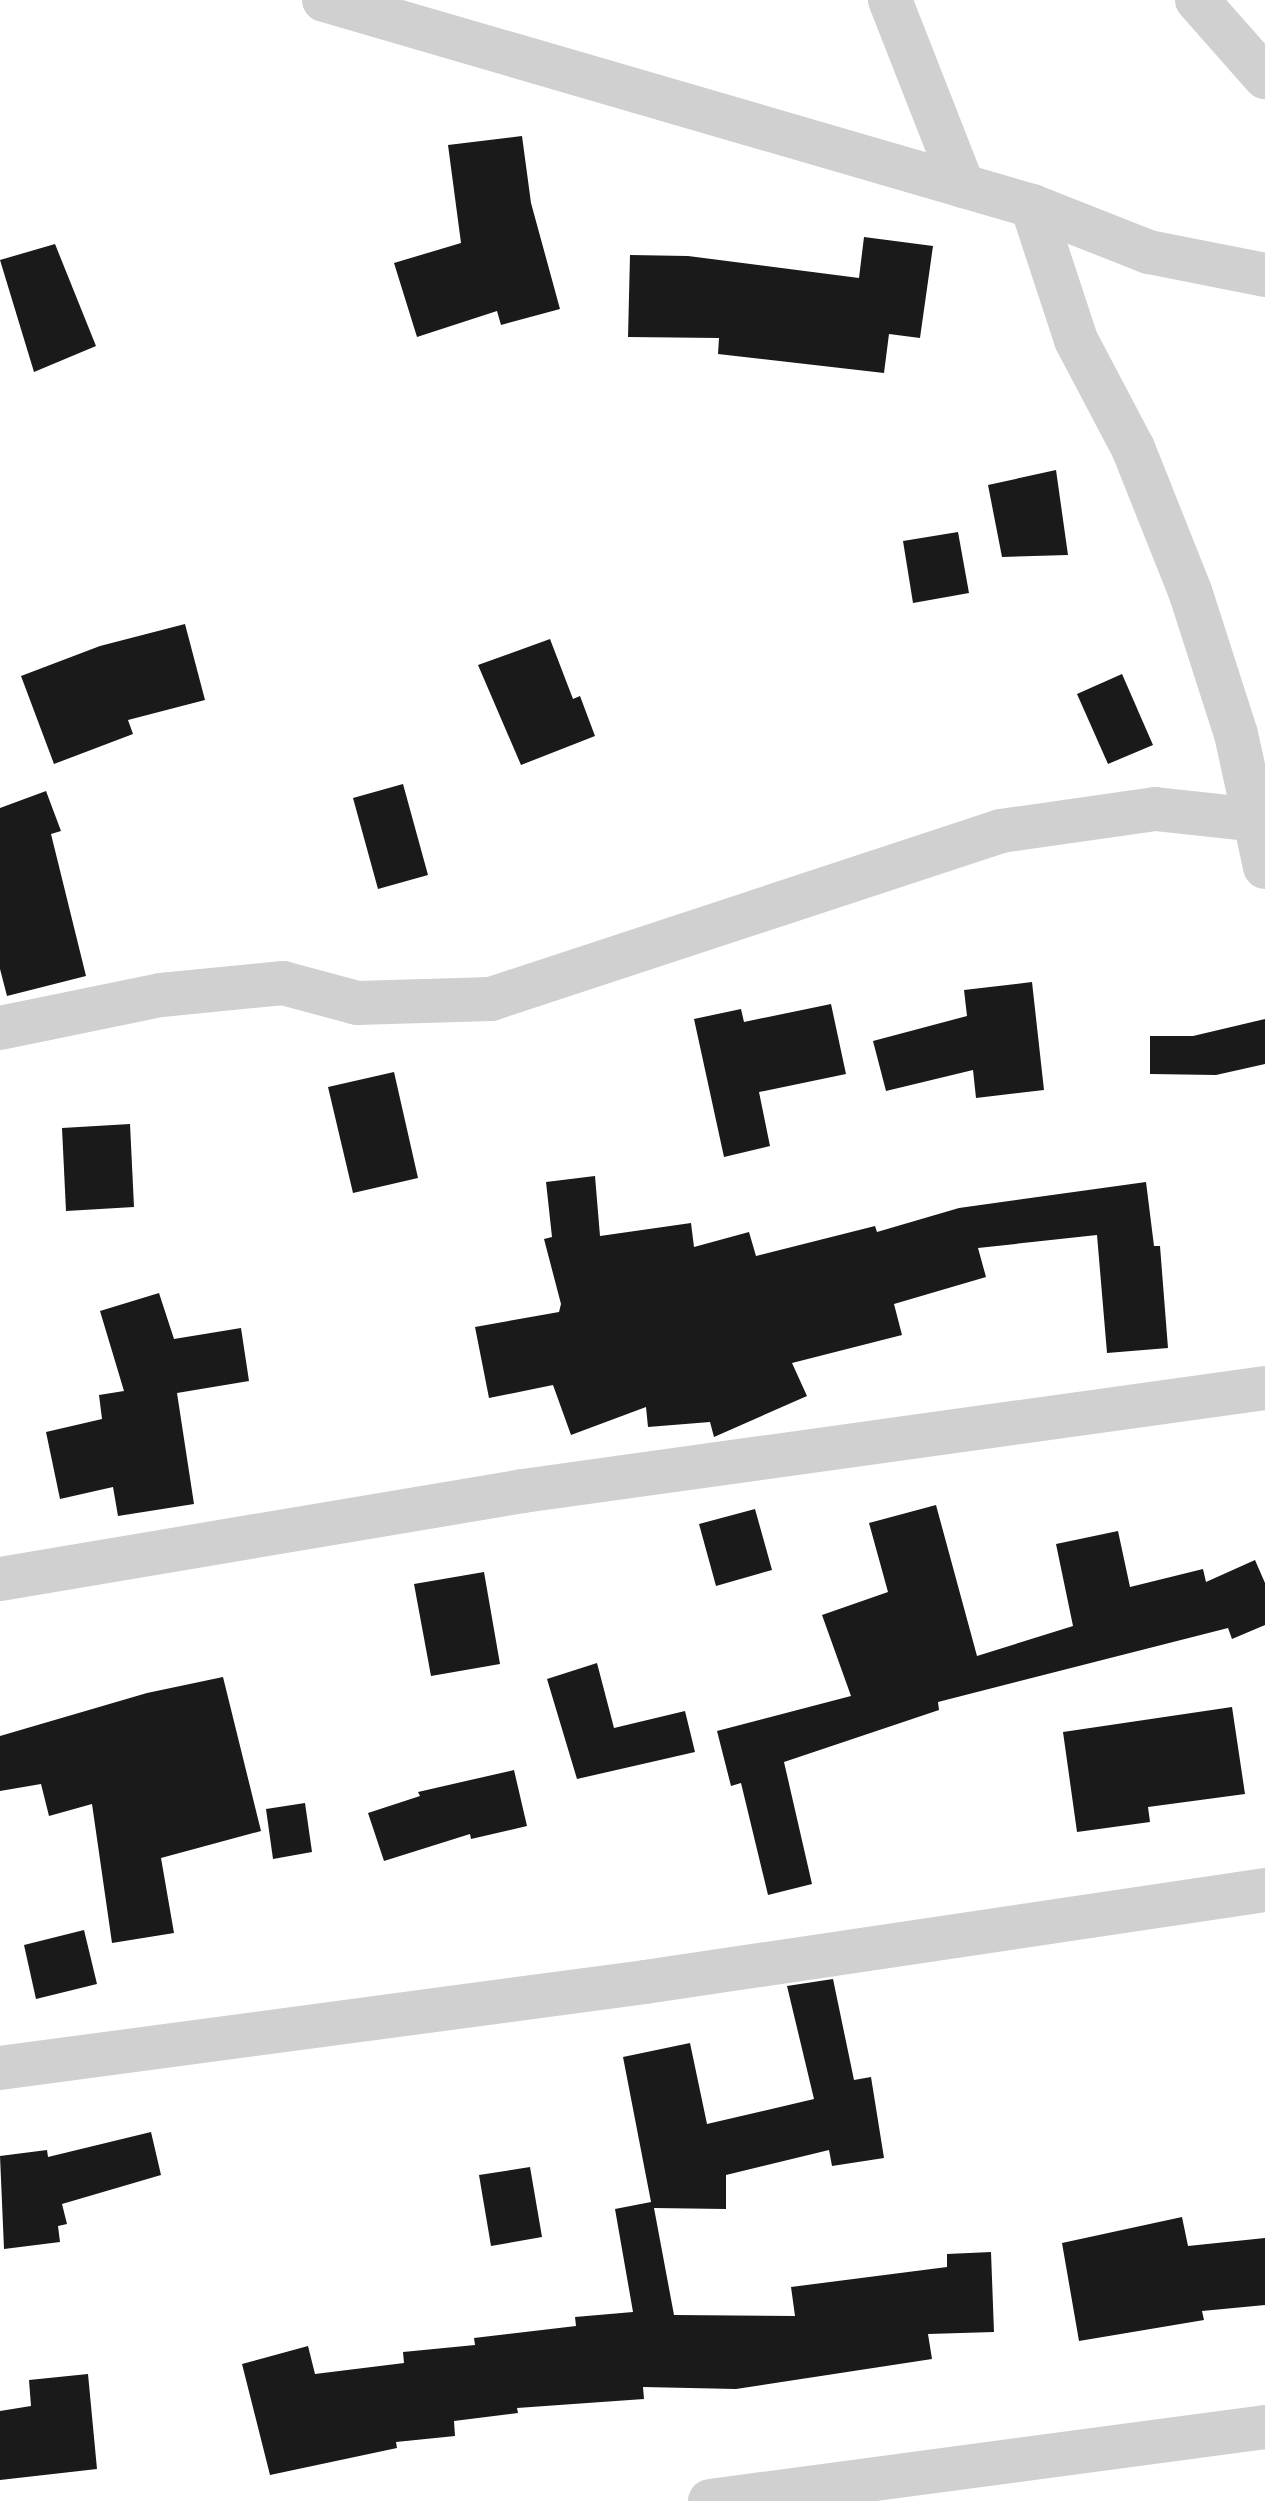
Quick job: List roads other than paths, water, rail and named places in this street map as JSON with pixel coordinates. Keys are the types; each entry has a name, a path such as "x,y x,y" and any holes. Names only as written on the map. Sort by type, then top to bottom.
{"street":[{"path":"324,0 1032,206 1149,252 1265,275"},
{"path":"890,0 963,186"},
{"path":"1197,0 1265,77"},
{"path":"1032,206 1076,340 1133,448 1190,591 1260,820 1265,867"},
{"path":"0,1028 161,995 283,983 357,1003 491,999 1001,831 1155,809 1260,820"},
{"path":"0,1579 523,1491 1265,1388"},
{"path":"0,2068 645,1982 1265,1890"},
{"path":"710,2501 1265,2427"}]}
